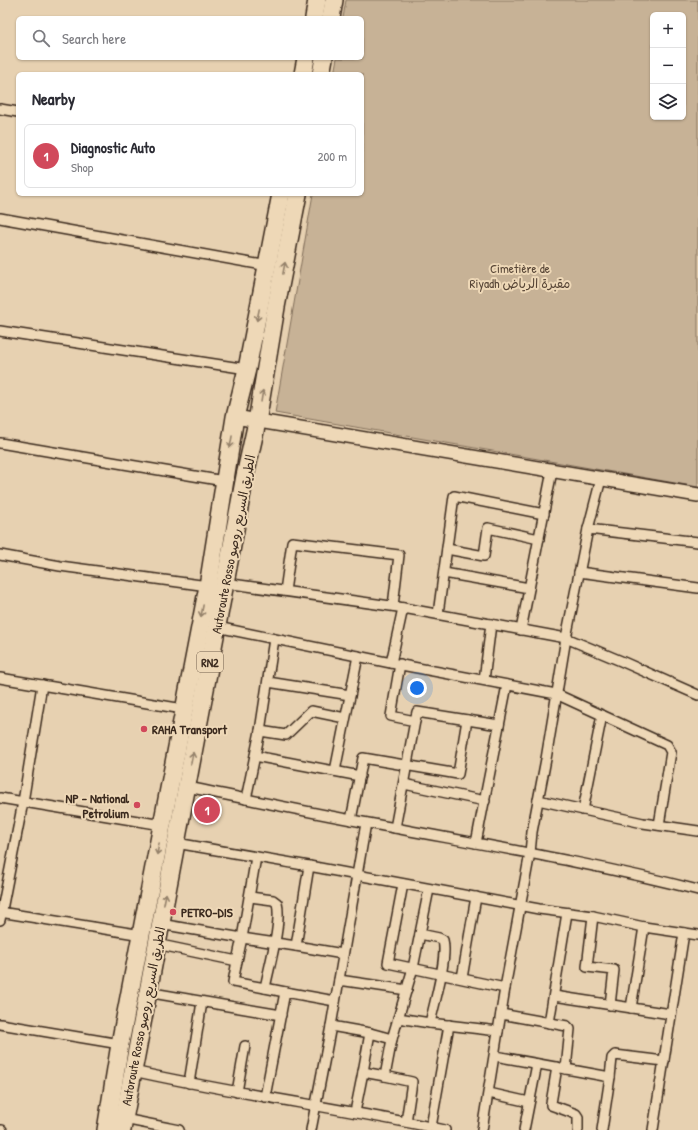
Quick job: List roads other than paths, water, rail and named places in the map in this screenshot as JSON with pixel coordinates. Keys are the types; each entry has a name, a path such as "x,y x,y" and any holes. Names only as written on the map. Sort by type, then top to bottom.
{"highway":[{"path":"314,16 317,0"},
{"path":"331,16 334,0"},
{"path":"303,72 306,60"},
{"path":"321,72 324,60"},
{"name":"Autoroute Rosso الطريق السريع روصو","path":"106,1130 120,1044 142,935 183,709 208,586 235,417 247,368 281,196"},
{"name":"Autoroute Rosso الطريق السريع روصو","path":"123,1124 245,476 257,422 276,307 298,196"}],"street":[{"path":"0,108 16,112"},
{"path":"0,218 268,266"},
{"path":"0,332 247,368"},
{"path":"235,417 257,422 435,450 601,480 698,495"},
{"path":"0,443 224,481"},
{"path":"521,630 552,471"},
{"path":"482,1130 505,988 530,853 566,638 588,530 601,480"},
{"path":"438,614 454,496 544,514"},
{"path":"447,549 484,556 488,528 539,539"},
{"path":"588,530 698,542"},
{"path":"285,592 292,542 399,555 398,607 391,716 415,721"},
{"path":"0,555 60,566 208,586"},
{"path":"579,572 698,588"},
{"path":"444,573 529,588"},
{"path":"225,583 398,607 566,638 621,660 698,695"},
{"path":"484,680 491,624"},
{"path":"217,627 395,664 556,694 667,745 671,752 659,825"},
{"path":"246,799 260,731 274,639"},
{"path":"335,771 358,656"},
{"path":"0,678 183,709"},
{"path":"268,682 350,695"},
{"path":"42,685 23,802 0,915 142,935"},
{"path":"476,843 507,685"},
{"path":"260,731 286,735 312,711 345,718"},
{"path":"395,828 417,712 499,726"},
{"path":"583,810 602,715"},
{"path":"351,820 363,758 458,774 467,720"},
{"path":"255,756 360,776"},
{"path":"404,784 484,801"},
{"path":"187,787 366,823 530,853 660,880 698,890"},
{"path":"0,798 162,825"},
{"path":"538,800 659,825 698,831"},
{"path":"311,1130 331,1026 366,823"},
{"path":"176,844 309,866 538,909 593,916 644,927 698,935"},
{"path":"256,858 250,897 233,982 335,1001"},
{"path":"296,946 309,866"},
{"path":"403,884 388,964 505,988"},
{"path":"385,1076 392,1038 407,990 429,889"},
{"path":"250,897 273,900 277,903 278,909 275,943 265,988"},
{"path":"462,978 476,897"},
{"path":"549,1023 567,913"},
{"path":"593,916 587,967 614,970 610,1005"},
{"path":"160,924 343,954"},
{"path":"631,1008 644,927"},
{"path":"653,1130 684,933"},
{"path":"420,934 439,938 443,940 445,946 441,974 430,1023"},
{"path":"156,944 237,961"},
{"path":"339,980 407,990"},
{"path":"148,992 280,1015"},
{"path":"264,1097 285,992"},
{"path":"554,996 671,1014"},
{"path":"189,1083 202,1002"},
{"path":"501,1014 567,1026 570,1029 551,1105 576,1114 578,1117 578,1130"},
{"path":"398,1018 498,1031"},
{"path":"0,1024 120,1044"},
{"path":"431,1127 449,1025"},
{"path":"331,1026 392,1038"},
{"path":"355,1112 370,1033"},
{"path":"237,1092 245,1046"},
{"path":"602,1130 612,1058 615,1055 664,1060"},
{"path":"495,1056 610,1077"},
{"path":"524,1130 537,1064"},
{"path":"133,1071 189,1083 355,1112 444,1130"},
{"path":"363,1072 412,1082 406,1122"},
{"path":"489,1093 529,1102"},
{"path":"123,1124 180,1130"}],"place":[{"name":"RAHA Transport","path":"144,729"},
{"name":"NP - National Petrolium","path":"137,805"},
{"name":"Diagnostic Auto","path":"207,810"},
{"name":"PETRO-DIS","path":"173,912"}],"park label":[{"name":"Cimetière de Riyadh مقبرة الرياض","path":"520,276"}]}
